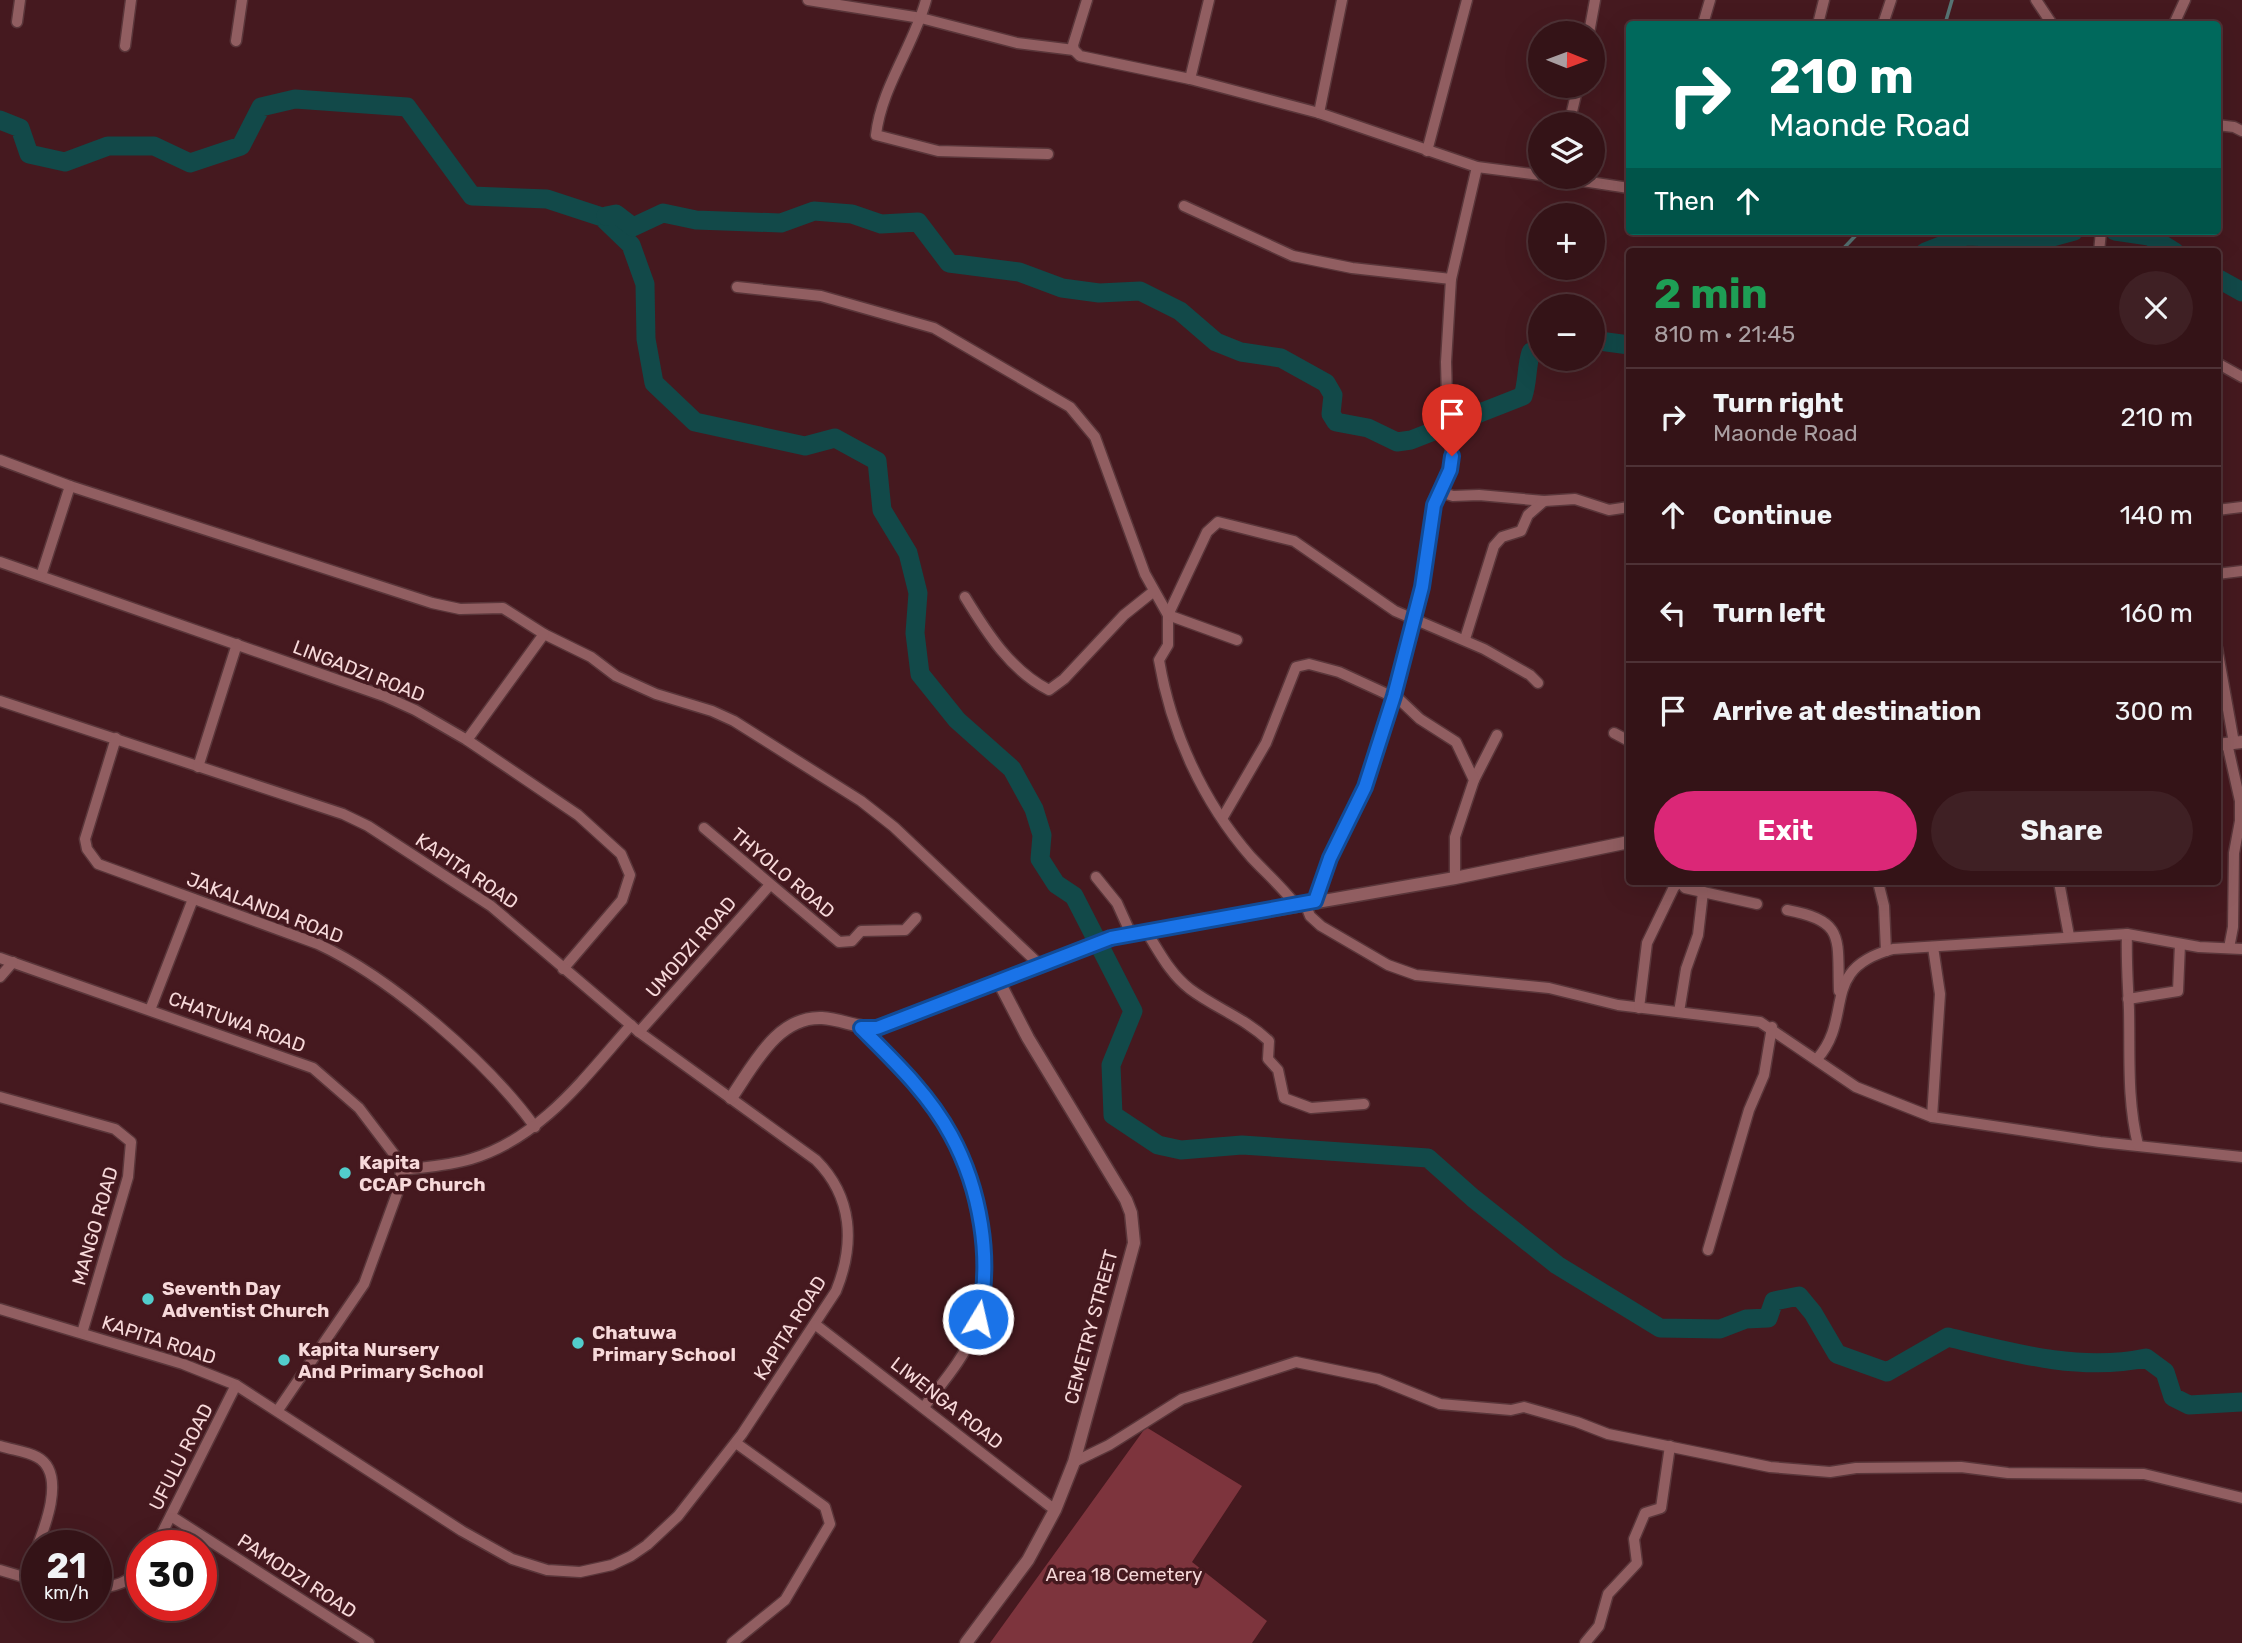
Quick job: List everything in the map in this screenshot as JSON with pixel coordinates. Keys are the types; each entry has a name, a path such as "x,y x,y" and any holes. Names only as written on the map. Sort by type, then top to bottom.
{"street":[{"path":"17,22 20,0"},
{"path":"125,46 131,0"},
{"path":"236,41 242,0"},
{"path":"808,0 921,18 993,38 1074,50 1080,56 1094,60 1190,79 1319,113 1477,167 1528,173"},
{"path":"926,0 921,18 897,68 876,132 878,137 938,151 1048,153"},
{"path":"1074,50 1087,0"},
{"path":"1190,79 1209,0"},
{"path":"1319,113 1342,0"},
{"path":"1427,151 1466,0"},
{"path":"1591,21 1595,0"},
{"path":"1704,21 1710,0"},
{"path":"1819,21 1824,0"},
{"path":"1884,21 1891,0"},
{"path":"2036,0 2050,21"},
{"path":"2175,21 2185,0"},
{"path":"2221,125 2242,131"},
{"path":"1305,903 1365,787 1414,621 1434,505 1450,470 1452,456 1448,433 1446,362 1451,279 1477,167"},
{"path":"1605,184 1626,188"},
{"path":"1184,206 1293,256 1352,268 1451,279"},
{"path":"737,287 821,296 934,328 1070,407 1095,437 1145,575 1168,614 1237,640"},
{"path":"2221,365 2242,377"},
{"path":"0,460 70,486 432,603 460,609 503,608 544,634 591,657 616,676 656,694 712,711 734,721 861,801 928,856 1040,965"},
{"path":"41,576 70,486"},
{"path":"1440,492 1453,496 1479,495 1544,501 1575,499 1609,510 1626,507"},
{"path":"1465,639 1494,546 1502,537 1521,531 1528,514 1544,501"},
{"path":"2221,510 2242,507"},
{"path":"1538,683 1530,674 1465,639 1414,621 1386,606 1303,545 1280,535 1218,522 1207,532 1168,614 1168,645 1159,660 1165,696 1198,780 1251,856 1305,903 1310,916 1321,926 1406,972 1451,980 1559,990 1593,1000 1639,1008 1760,1022 1772,1027 1874,1096 1932,1116 1977,1126 2242,1157"},
{"name":"LINGADZI ROAD","path":"0,562 384,696 467,740 578,815 621,854 627,864 628,888 622,900 563,969"},
{"path":"2221,574 2242,571"},
{"path":"965,597 991,639 1017,668 1049,690 1064,680 1124,615 1154,591"},
{"path":"467,740 544,634"},
{"path":"198,767 237,644"},
{"path":"1223,817 1266,743 1296,667 1309,664 1339,672 1394,696 1456,742 1474,780"},
{"path":"2222,689 2240,801 2240,821 2234,853 2233,927 2229,948"},
{"name":"KAPITA ROAD","path":"0,701 343,814 368,826 503,915 635,1029 817,1160 831,1175 841,1192 849,1228 846,1264 836,1291 816,1325 736,1443 678,1516 647,1545 612,1565 566,1572 527,1565 462,1531 236,1385 183,1364 0,1309"},
{"path":"1614,733 1626,739"},
{"path":"1455,878 1455,836 1474,780 1497,735"},
{"name":"JAKALANDA ROAD","path":"116,738 87,830 87,849 92,858 106,869 318,944 352,961 428,1018 503,1088 535,1127"},
{"name":"THYOLO ROAD","path":"704,828 838,942 852,941 861,931 905,930 916,918"},
{"path":"731,1098 770,1043 787,1026 819,1018 861,1028 877,1028 999,982 1071,951 1111,938 1455,878 1626,843"},
{"path":"1096,877 1116,903 1131,934"},
{"path":"1639,1008 1647,943 1677,885"},
{"path":"1683,885 1685,888 1756,904"},
{"path":"1719,895 1721,885"},
{"path":"1879,885 1884,906 1886,951"},
{"path":"2060,885 2069,936"},
{"name":"UMODZI ROAD","path":"401,1170 472,1159 535,1127 635,1029 769,886"},
{"path":"1679,1012 1686,969 1698,935 1703,892"},
{"path":"149,1010 193,899"},
{"path":"1787,910 1819,917 1830,927 1837,947 1839,994 1834,1035 1817,1059"},
{"path":"1146,931 1170,970 1188,987 1228,1011 1269,1041 1267,1057 1278,1070 1284,1098 1311,1108 1364,1104"},
{"path":"1839,994 1846,978 1886,951 2127,934 2180,944 2242,949"},
{"path":"2127,934 2125,975 2128,999 2130,1112 2138,1145"},
{"path":"2128,999 2178,991 2180,944"},
{"path":"1932,1116 1940,994 1933,947"},
{"name":"CHATUWA ROAD","path":"0,958 313,1069 359,1108 397,1158 401,1170"},
{"path":"0,977 13,962"},
{"name":"CEMETRY STREET","path":"966,1643 1028,1560 1055,1510 1074,1462 1131,1259 1134,1227 1126,1200 1028,1038 999,982"},
{"path":"1708,1250 1749,1110 1763,1074 1772,1027"},
{"path":"861,1028 924,1095 952,1136 971,1185 984,1249 983,1297 974,1333 966,1349 924,1407"},
{"name":"MANGO ROAD","path":"0,1097 115,1129 131,1142 128,1177 82,1333"},
{"path":"278,1410 364,1284 399,1188 401,1170"},
{"name":"LIWENGA ROAD","path":"816,1325 1055,1510"},
{"path":"1074,1462 1109,1445 1182,1399 1296,1362 1378,1379 1440,1404 1511,1410 1524,1408 1577,1422 1608,1434 1770,1467 1830,1472 1856,1468 1961,1468 2001,1472 2157,1475 2242,1498"},
{"name":"UFULU ROAD","path":"164,1530 236,1385"},
{"path":"732,1643 785,1600 831,1518 825,1507 736,1443"},
{"path":"1585,1643 1599,1626 1608,1594 1637,1563 1634,1539 1645,1513 1661,1508 1670,1446"},
{"path":"0,1447 37,1457 47,1465 52,1475 52,1498 44,1530"},
{"name":"PAMODZI ROAD","path":"171,1516 369,1643"},
{"path":"0,1570 21,1576"}],"green space":[{"name":"Area 18 Cemetery","path":"1146,1427 1242,1486 1192,1562 1267,1621 1252,1643 990,1643"}],"waterway":[{"path":"1946,21 1952,0"},
{"path":"0,120 20,128 29,154 65,162 108,146 154,146 190,163 241,146 261,107 295,99 407,107 472,196 547,199 602,217 631,245 645,284 646,339 654,383 695,422 805,446 835,438 877,461 882,510 908,553 918,593 915,633 920,674 957,720 1012,769 1034,809 1042,835 1040,859 1056,884 1074,896 1133,1011 1111,1065 1113,1115 1158,1145 1181,1150 1242,1145 1428,1158 1557,1265 1660,1328 1720,1329 1746,1319 1768,1318 1774,1301 1799,1296 1813,1313 1837,1354 1887,1372 1948,1337 2071,1362 2121,1362 2146,1358 2165,1372 2173,1397 2189,1405 2242,1402"},
{"path":"606,216 616,214 633,227 663,213 696,220 781,223 814,211 852,214 881,224 918,222 949,263 1019,272 1062,288 1099,293 1140,291 1180,311 1216,342 1241,352 1281,358 1326,383 1333,395 1331,414 1336,422 1368,428 1397,442 1411,440 1523,396 1528,364"},
{"path":"1844,248 1856,235"},
{"path":"1935,248 1966,236 2045,239 2060,235"},
{"path":"2142,235 2149,236 2168,248"},
{"path":"2221,280 2242,292"},
{"path":"1605,342 1626,345"}],"place":[{"name":"Kapita CCAP Church","path":"345,1173"},
{"name":"Seventh Day Adventist Church","path":"148,1299"},
{"name":"Chatuwa Primary School","path":"578,1343"},
{"name":"Kapita Nursery And Primary School","path":"284,1360"}],"route":[{"path":"978,1319 984,1290 984,1249 971,1185 962,1160 952,1136 924,1095 861,1028 877,1028 1071,951 1111,938 1315,901 1330,858 1360,800 1394,696 1422,587 1434,505 1450,470 1452,456"}]}
